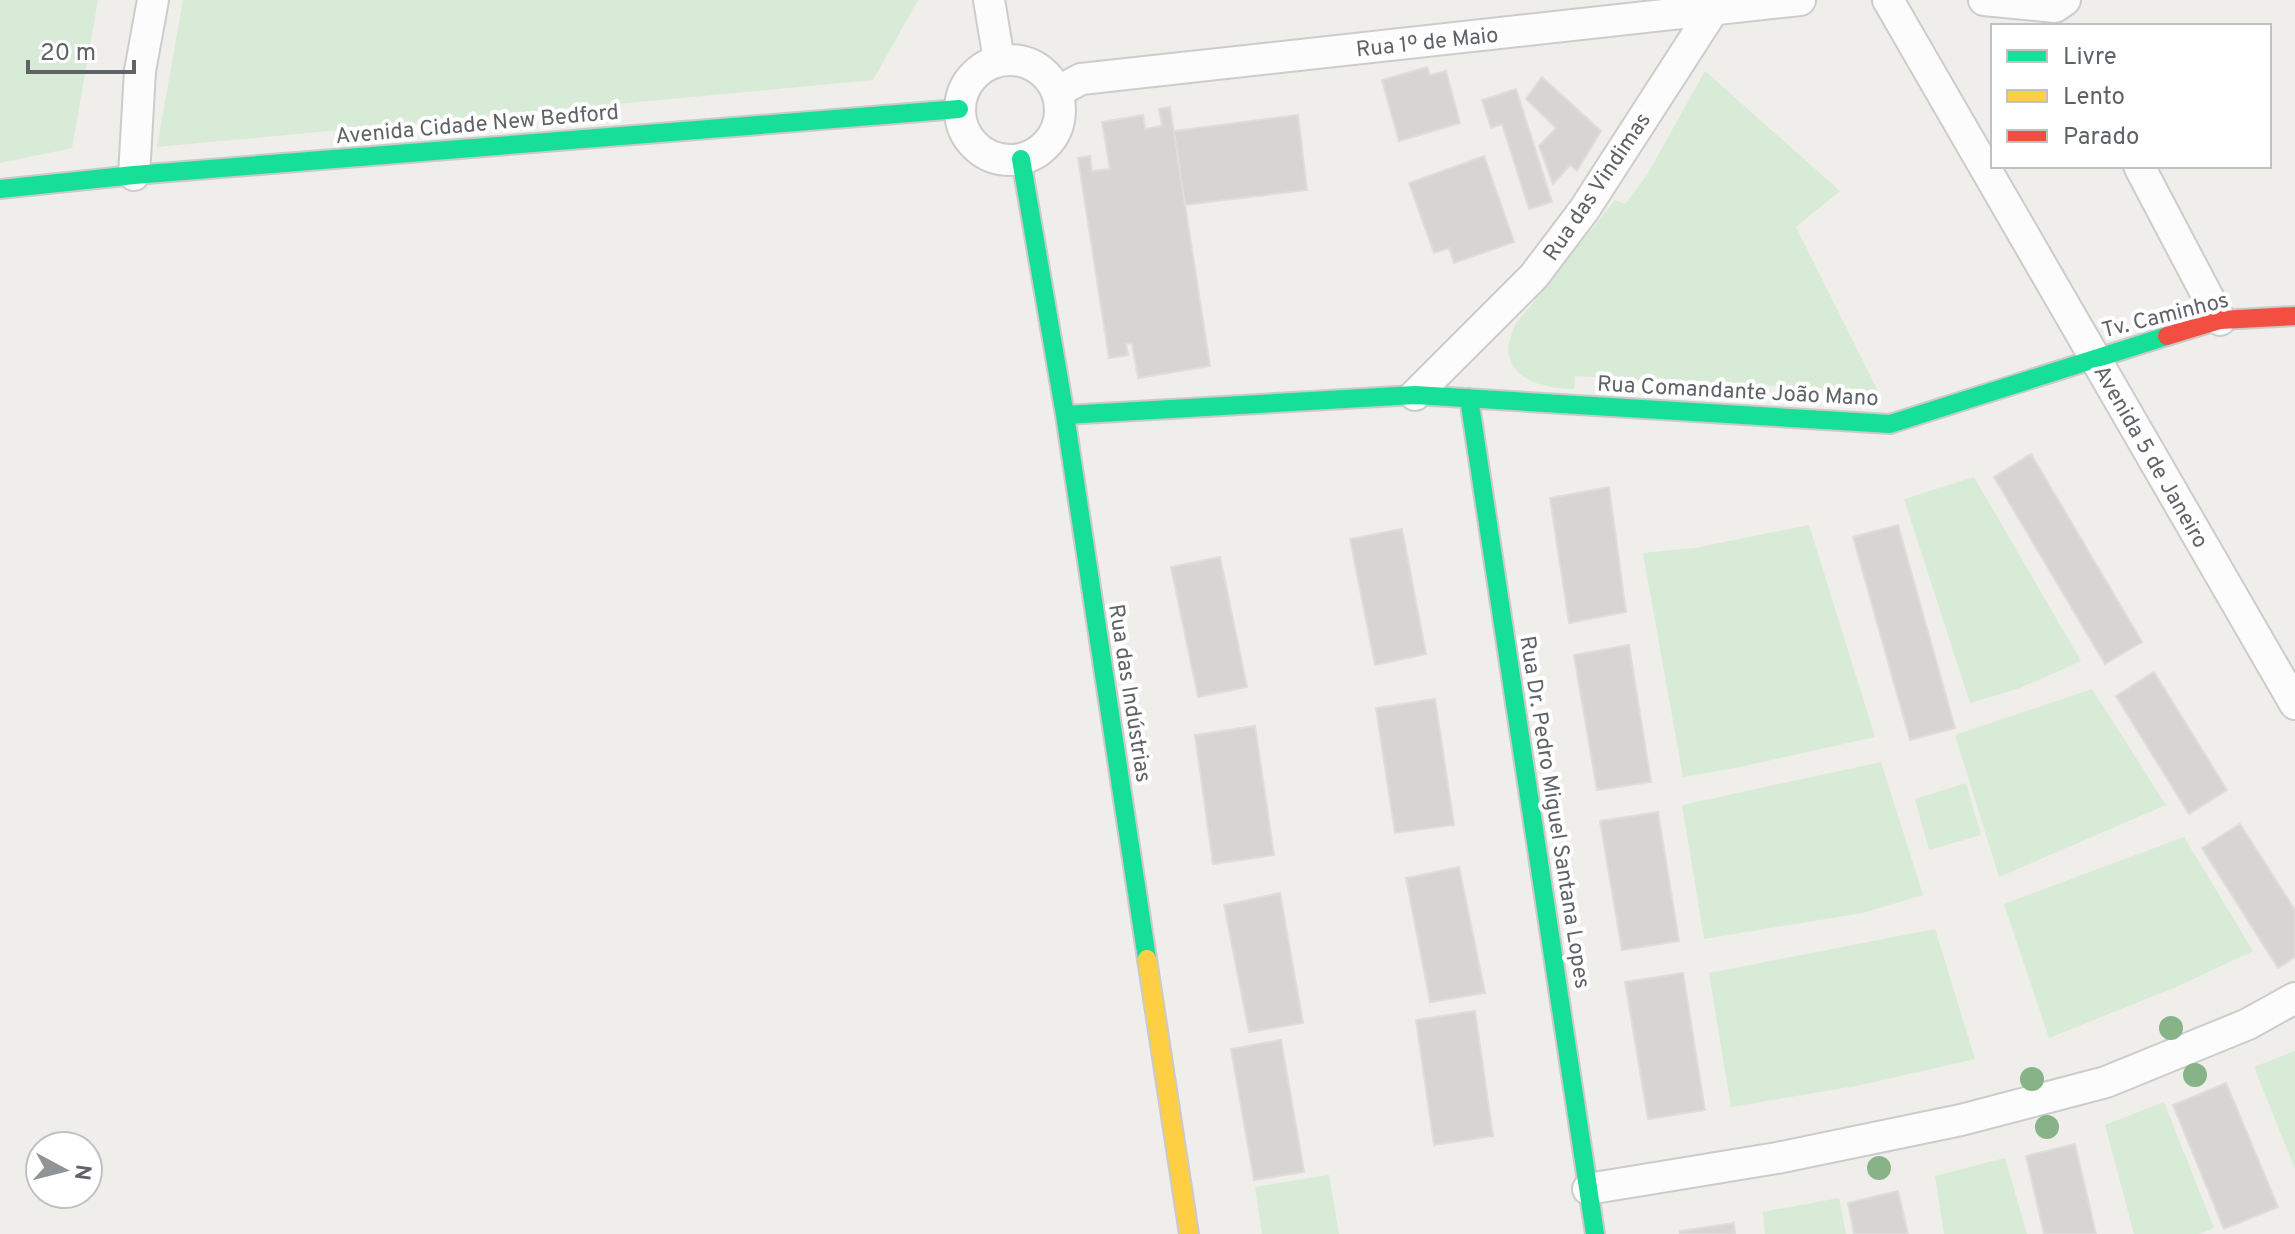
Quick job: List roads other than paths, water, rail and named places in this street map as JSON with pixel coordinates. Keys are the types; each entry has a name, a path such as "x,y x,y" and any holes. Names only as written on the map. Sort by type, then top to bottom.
{"street":[{"path":"134,175 140,71 153,0"},
{"path":"989,0 999,60"},
{"name":"Rua 1º de Maio","path":"1057,92 1081,79 1719,5 1800,0"},
{"name":"Avenida 5 de Janeiro","path":"1888,0 2295,704"},
{"path":"1984,0 2062,11"},
{"name":"Rua das Vindimas","path":"1415,395 1542,265 1584,210 1719,5"},
{"path":"999,60 1027,62 1040,69 1057,92 1060,109 1058,126 1049,141 1037,152 1021,159 991,157 968,138 961,124 959,109 962,92 970,78 983,67 999,60"},
{"name":"Avenida Cidade New Bedford","path":"0,189 134,175 959,109"},
{"name":"Rua das Indústrias","path":"1021,159 1065,415 1189,1234"},
{"path":"2140,168 2220,320"},
{"name":"Tv. Caminhos","path":"2095,357 2220,320 2295,316"},
{"name":"Rua Comandante João Mano","path":"1065,415 1415,395 1890,424 2095,357"},
{"name":"Rua Dr. Pedro Miguel Santana Lopes","path":"1469,398 1595,1234"},
{"path":"1588,1189 1777,1158 1961,1120 2106,1082 2248,1024 2295,998"}]}
